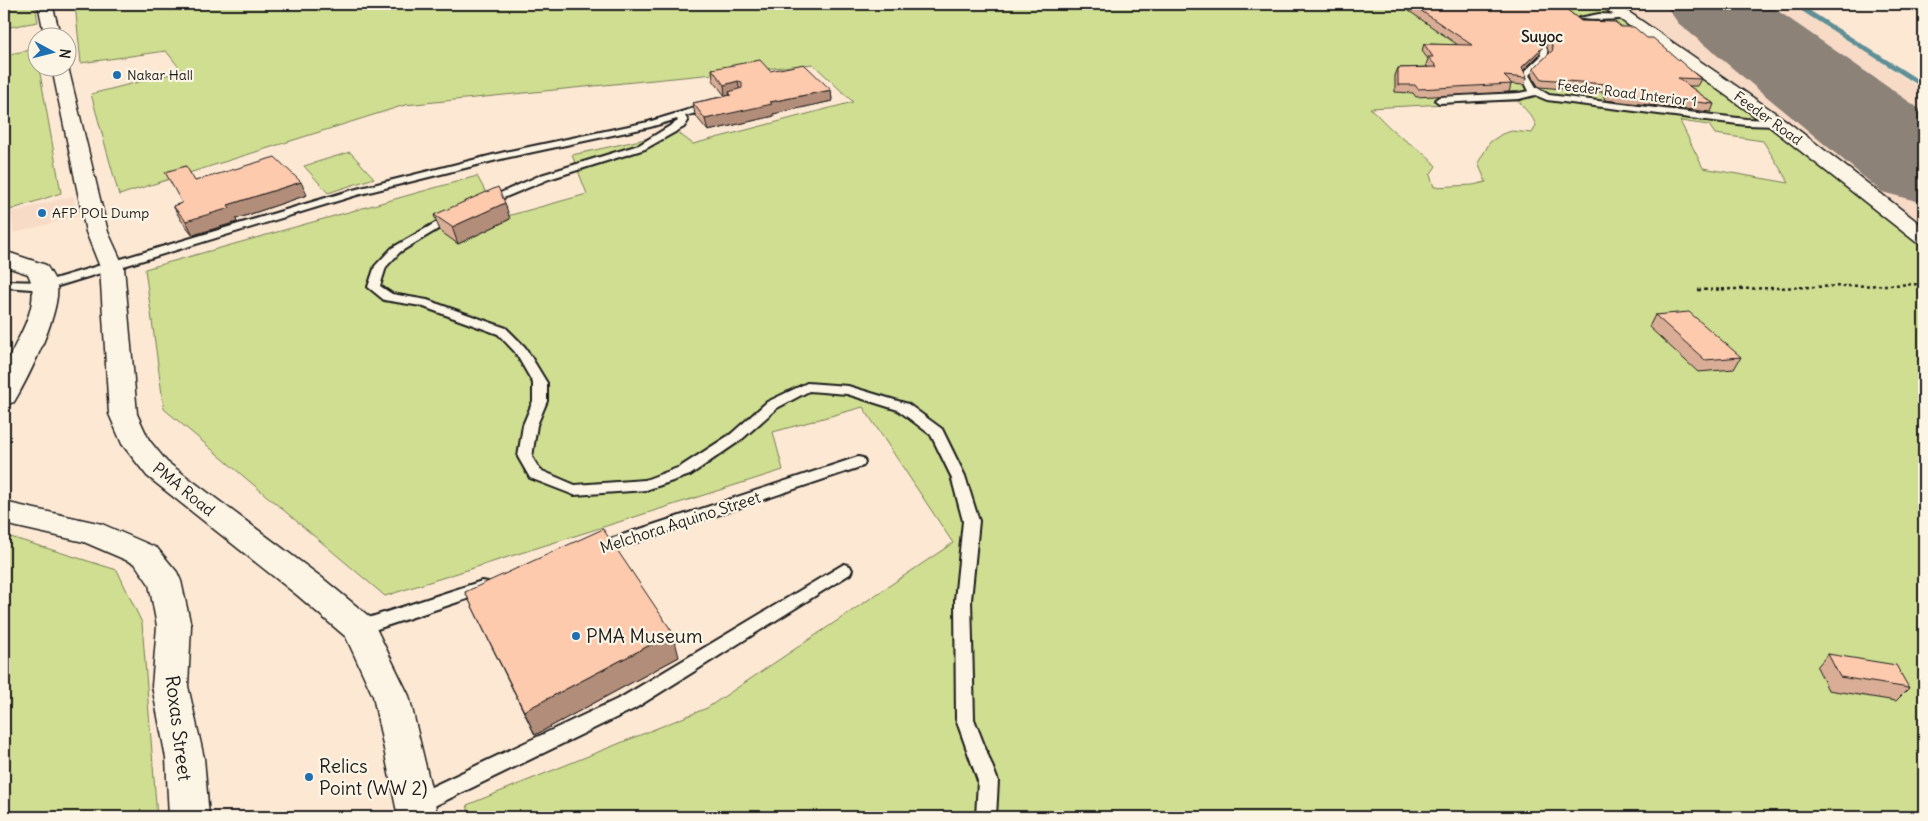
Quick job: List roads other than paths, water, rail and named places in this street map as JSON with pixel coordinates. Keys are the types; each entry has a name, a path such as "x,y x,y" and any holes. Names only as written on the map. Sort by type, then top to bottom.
{"street":[{"path":"45,4 51,28"},
{"name":"Feeder Road","path":"1608,4 1777,124 1924,237"},
{"name":"PMA Road","path":"62,78 97,232 112,267 123,414 136,444 156,469 309,586 359,628 391,696 417,811"},
{"path":"4,258 38,270 46,286 43,304 23,361 4,396"},
{"name":"Roxas Street","path":"4,512 91,532 146,556 165,581 174,626 170,686 186,758 189,817"}],"lane":[{"path":"1583,18 1599,16 1625,17"},
{"name":"Feeder Road Interior 1","path":"1542,45 1545,56 1525,75 1528,85 1534,92 1557,99 1746,122 1777,124"},
{"path":"1438,100 1518,96 1534,92"},
{"path":"4,284 46,286 266,218 427,173 650,124 722,102"},
{"path":"680,115 681,125 642,147 545,177 470,208 396,250 381,266 374,287 388,297 423,303 502,331 520,350 540,383 540,401 530,425 525,457 535,474 574,490 646,485 685,471 736,436 772,405 807,387 848,390 903,408 937,432 958,476 971,521 963,600 965,719 988,781 986,817"},
{"name":"Melchora Aquino Street","path":"576,556 858,462"},
{"path":"417,811 628,703 844,570"},
{"path":"359,628 500,581"}],"waterway":[{"path":"1795,4 1924,86"}],"place":[{"name":"Nakar Hall","path":"117,75"},
{"name":"AFP POL Dump","path":"42,213"},
{"name":"PMA Museum","path":"576,636"},
{"name":"Relics Point (WW 2)","path":"309,777"}],"district":[{"name":"Suyoc","path":"1542,36"}]}
